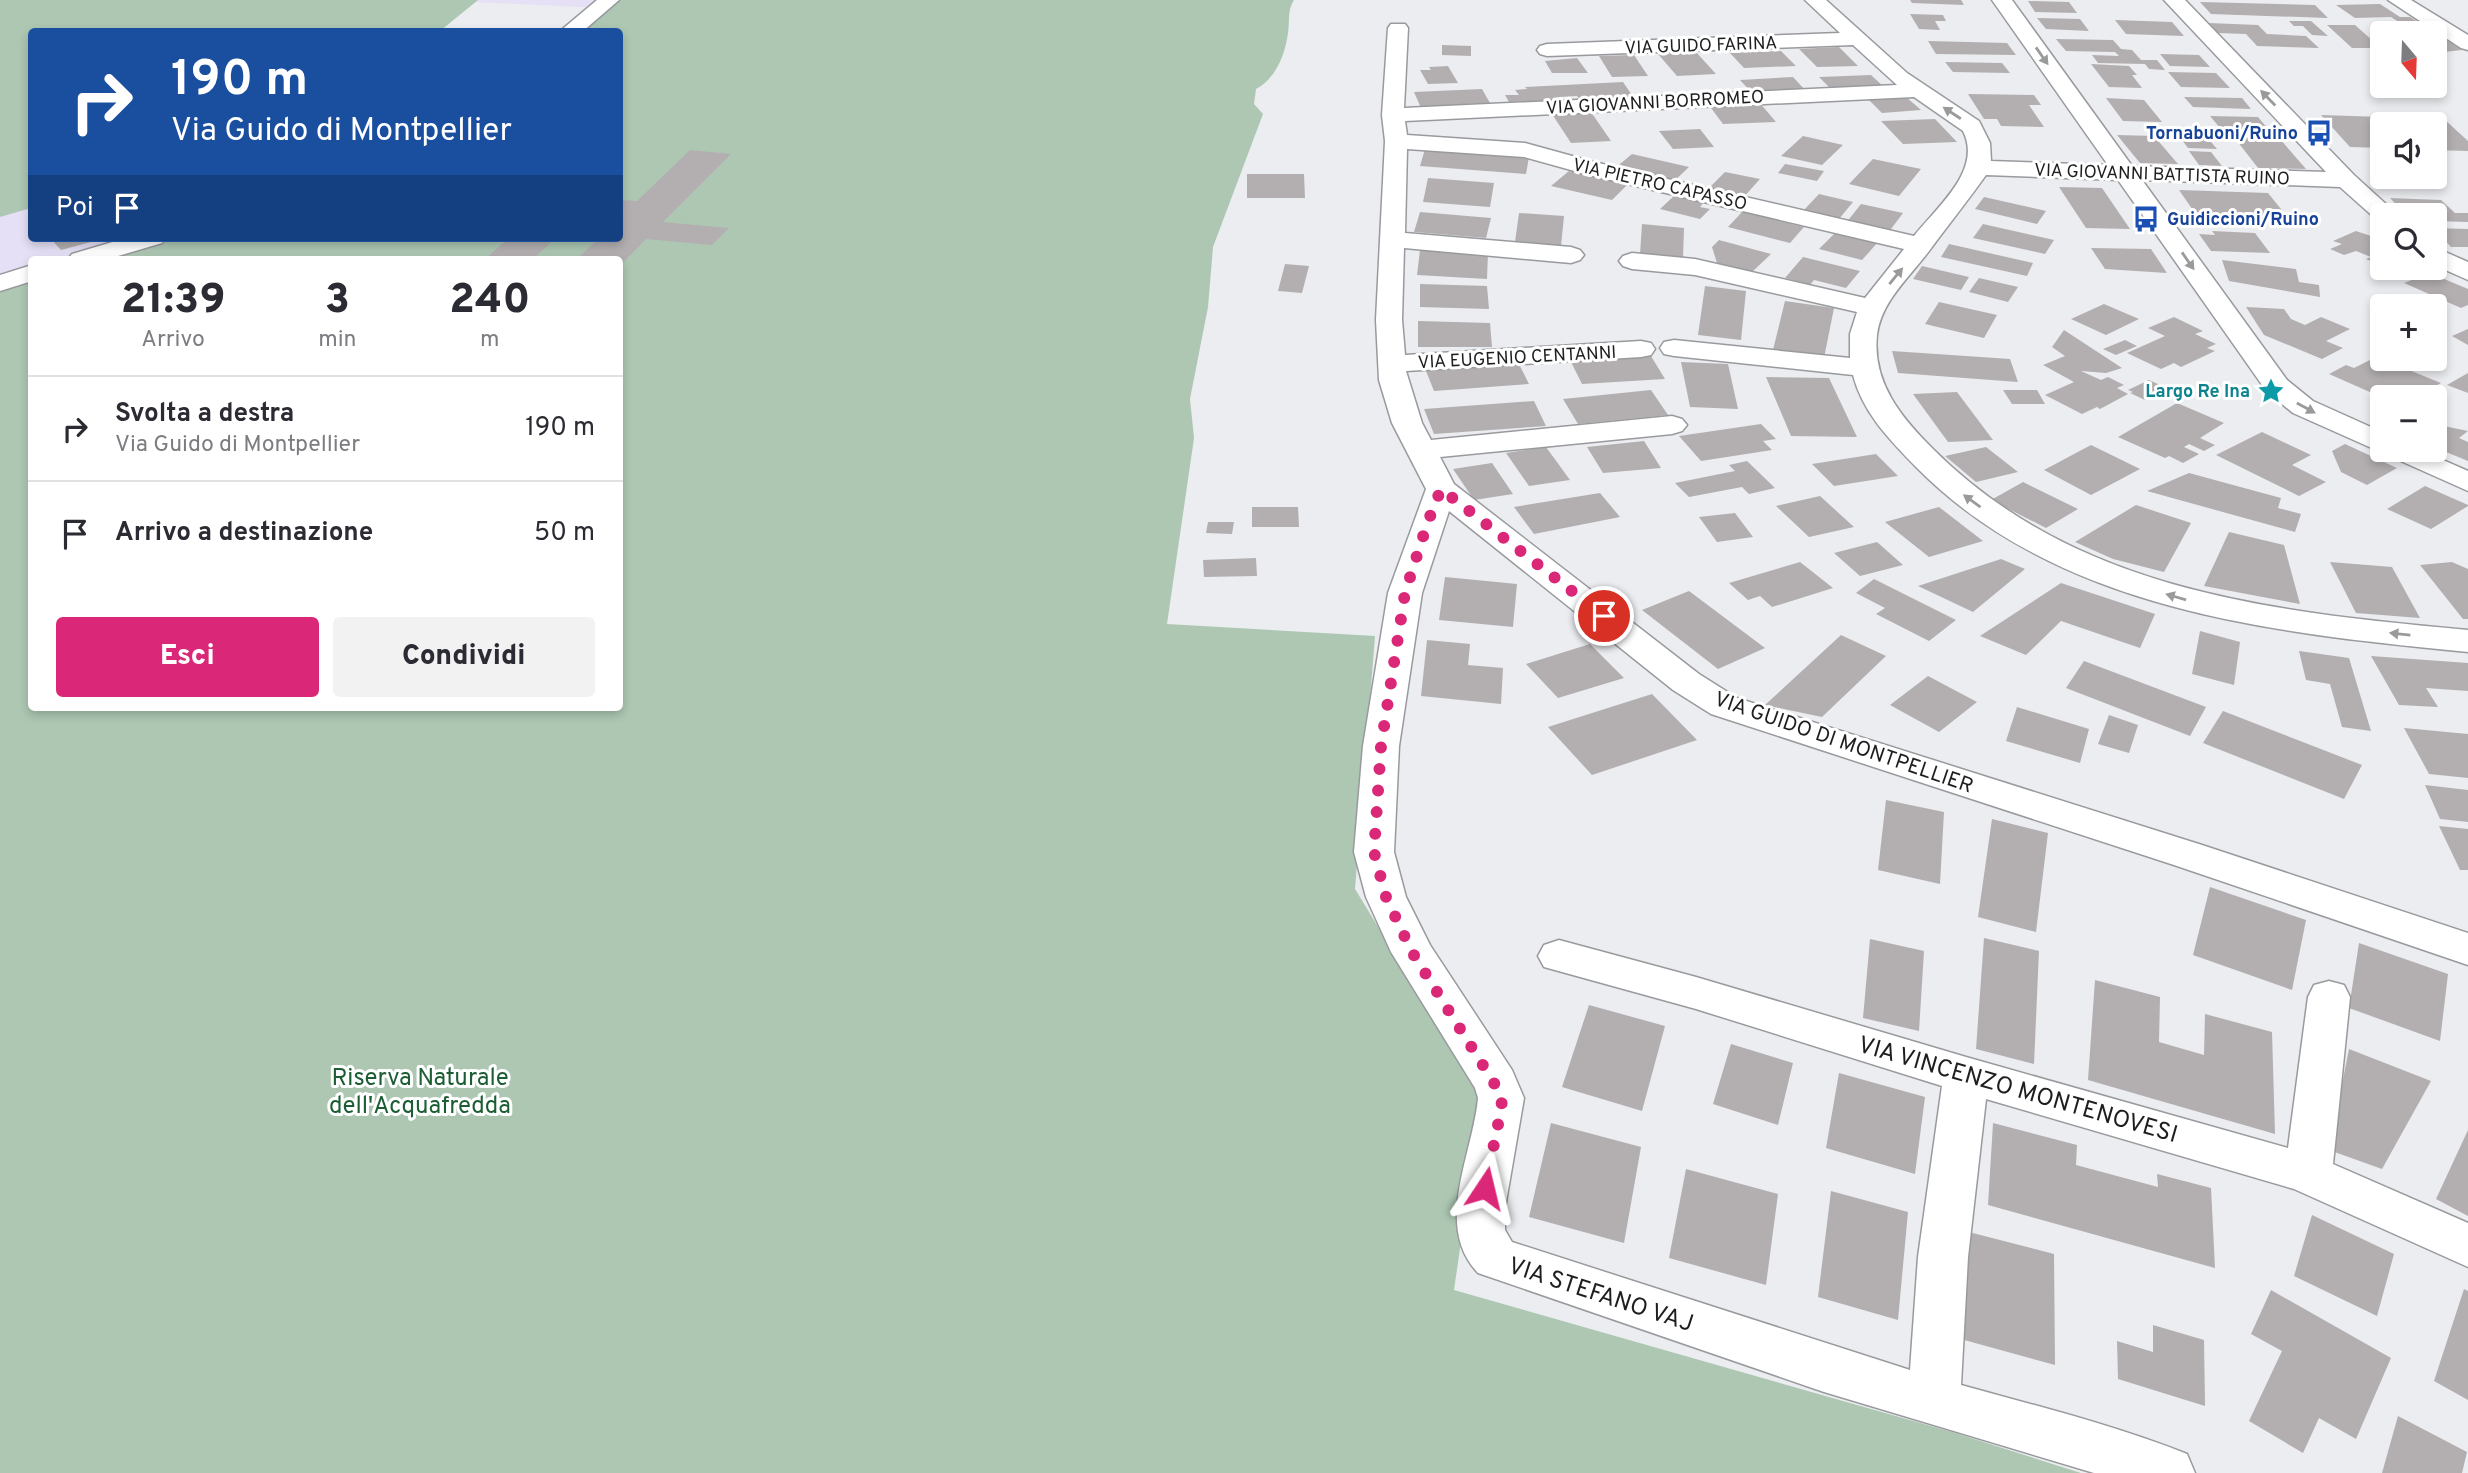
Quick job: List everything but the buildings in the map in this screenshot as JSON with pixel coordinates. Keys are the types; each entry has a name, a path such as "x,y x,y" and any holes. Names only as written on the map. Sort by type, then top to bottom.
{"street":[{"path":"574,28 609,0"},
{"path":"1815,0 1856,39 1917,90 1973,128 1979,141 1978,168 1871,308 1862,341 1865,368 1879,406 1933,469 2010,529 2060,556 2127,582 2226,610 2332,627 2468,641"},
{"path":"2002,0 2249,349 2284,393 2303,407 2370,438"},
{"path":"2174,0 2346,180 2372,203"},
{"path":"2398,0 2468,44"},
{"name":"VIA GUIDO DI MONTPELLIER","path":"1398,29 1389,320 1392,364 1399,403 1432,469 1686,682 1724,706 2188,855 2468,949"},
{"name":"VIA GUIDO FARINA","path":"1547,50 1856,39"},
{"name":"VIA GIOVANNI BORROMEO","path":"1394,128 1917,90"},
{"name":"VIA PIETRO CAPASSO","path":"1394,128 1525,150 1583,167 1921,245"},
{"name":"VIA GIOVANNI BATTISTA RUINO","path":"1978,168 2346,180"},
{"path":"1391,239 1571,255"},
{"path":"91,256 139,242"},
{"path":"1632,261 1695,267 1871,308"},
{"path":"2447,262 2468,272"},
{"path":"0,283 28,275"},
{"path":"1674,348 1865,368"},
{"name":"VIA EUGENIO CENTANNI","path":"1392,364 1641,349"},
{"path":"1432,469 1672,425"},
{"path":"2423,462 2468,482"},
{"name":"VIA STEFANO VAJ","path":"1432,469 1427,524 1405,593 1381,746 1374,852 1386,897 1412,952 1496,1083 1501,1098 1483,1205 1480,1239 1485,1250 1492,1257 1636,1307 1934,1401 2112,1451 2168,1473"},
{"name":"VIA VINCENZO MONTENOVESI","path":"1559,957 1696,993 1966,1075 2255,1157 2308,1174 2468,1246"},
{"path":"2308,1174 2329,997"},
{"path":"1934,1401 1943,1257 1966,1075"}],"shaded area":[{"path":"609,0 600,8 475,2"},
{"path":"28,209 28,242 139,242 91,256 28,256 28,274 0,283 0,215"}],"green space":[{"path":"0,0 478,0 444,28 28,28 28,209 0,217"},
{"name":"Riserva Naturale dell'Acquafredda","path":"618,0 1294,0 1290,8 1287,41 1282,57 1269,79 1256,89 1254,104 1263,114 1213,247 1208,307 1190,399 1194,438 1167,624 1375,636 1355,889 1482,1097 1454,1290 1952,1432 2081,1473 0,1473 0,286 28,277 28,711 623,711 623,256 101,256 149,242 623,242 623,28 584,28"}],"place":[{"name":"Tornabuoni/Ruino","path":"2319,133"},
{"name":"Guidiccioni/Ruino","path":"2146,219"},
{"name":"Largo Re Ina","path":"2271,391"}],"route":[{"path":"1485,1188 1502,1105 1499,1091 1412,952 1395,920 1379,877 1374,852 1373,826 1381,746 1405,593 1441,489 1604,616"}]}
